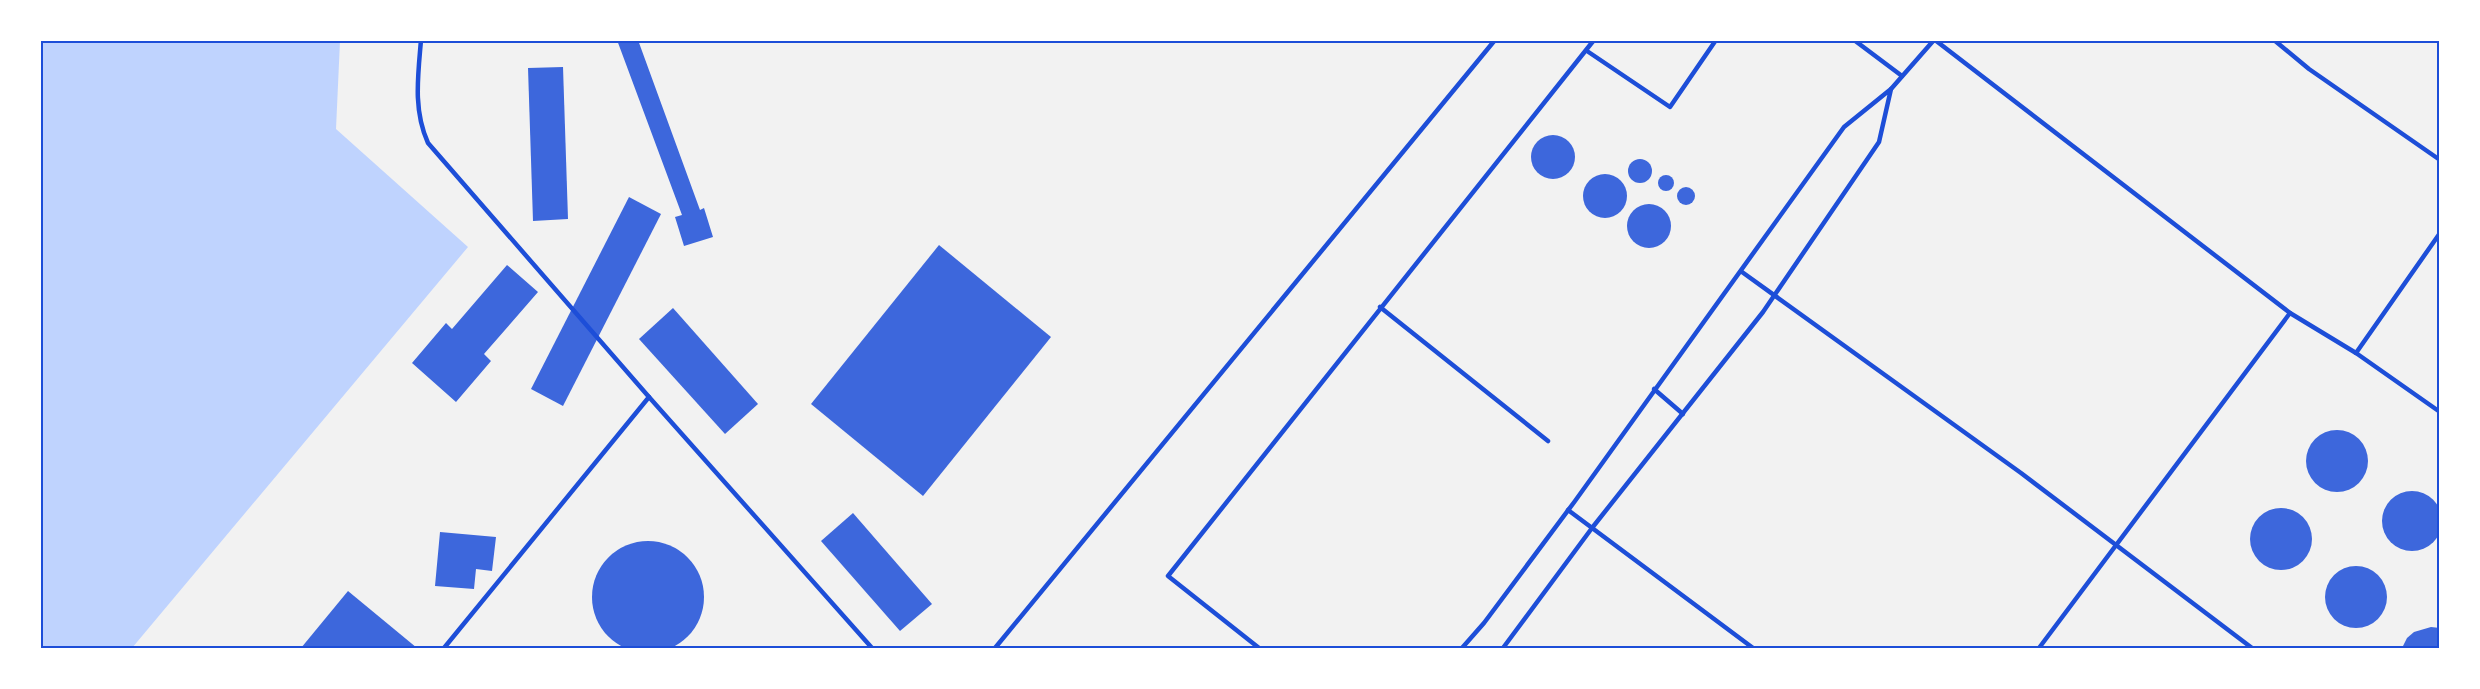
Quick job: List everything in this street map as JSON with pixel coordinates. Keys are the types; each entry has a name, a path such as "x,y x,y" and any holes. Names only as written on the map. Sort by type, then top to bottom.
{"lane":[{"path":"421,40 418,109 421,128 428,143 872,648"},
{"path":"995,648 1495,40"},
{"path":"1259,648 1168,576 1594,40"},
{"path":"1587,51 1670,107 1716,40"},
{"path":"1854,40 1902,76"},
{"path":"1462,648 1484,623 1568,510 1654,389 1742,272 1845,126 1891,89 1935,40 2290,313 2356,353 2439,412"},
{"path":"2274,40 2309,69 2439,160"},
{"path":"1503,648 1592,528 1775,294 1879,142 1891,89"},
{"path":"2356,353 2439,233"},
{"path":"1742,272 2020,473 2252,648"},
{"path":"1380,307 1548,441"},
{"path":"2038,648 2290,313"},
{"path":"1654,389 1683,414"},
{"path":"444,648 649,397"},
{"path":"1568,510 1753,648"}],"water":[{"path":"40,41 340,41 336,129 468,247 132,648 41,648"}],"building":[{"path":"617,40 638,40 700,210 704,208 713,237 684,246 675,217 682,215"},
{"path":"563,67 568,219 533,221 528,68"},
{"path":"1553,135 1569,141 1575,157 1569,173 1553,179 1537,173 1531,157 1537,141"},
{"path":"1640,159 1649,162 1652,171 1649,180 1640,183 1631,180 1628,171 1631,162"},
{"path":"1605,174 1614,175 1621,180 1626,187 1626,205 1621,212 1614,217 1605,218 1596,217 1589,212 1584,205 1583,196 1584,187 1589,180 1596,175"},
{"path":"1663,175 1669,175 1674,183 1672,189 1663,191 1658,186 1658,180"},
{"path":"1686,187 1692,190 1695,196 1692,202 1686,205 1680,202 1677,196 1680,190"},
{"path":"629,197 661,214 563,406 531,389"},
{"path":"1649,204 1664,211 1671,226 1664,241 1649,248 1634,241 1627,226 1634,211"},
{"path":"939,245 1051,337 923,496 811,404"},
{"path":"507,265 538,292 484,354 491,361 456,402 412,363 446,323 452,329"},
{"path":"673,308 758,404 725,434 639,339"},
{"path":"2337,430 2354,435 2359,439 2363,444 2368,461 2363,478 2359,483 2354,487 2337,492 2320,487 2315,483 2311,478 2306,461 2311,444 2315,439 2320,435"},
{"path":"2406,491 2418,491 2429,496 2437,504 2442,521 2440,533 2429,546 2418,551 2406,551 2395,546 2387,538 2382,527 2382,515 2387,504 2395,496"},
{"path":"2281,508 2298,513 2303,517 2307,522 2312,539 2307,556 2303,561 2298,565 2281,570 2264,565 2259,561 2255,556 2250,539 2255,522 2259,517 2264,513"},
{"path":"853,513 932,604 900,631 821,541"},
{"path":"440,532 496,537 492,571 476,569 474,589 435,586"},
{"path":"648,541 669,546 687,558 699,576 704,597 699,618 687,636 669,648 648,653 627,648 609,636 597,618 592,597 597,576 609,558 627,546"},
{"path":"2356,566 2373,571 2378,575 2382,580 2387,597 2382,614 2378,619 2373,623 2356,628 2339,623 2334,619 2330,614 2325,597 2330,580 2334,575 2339,571"},
{"path":"348,591 417,648 301,648"},
{"path":"2431,627 2440,628 2440,648 2402,648 2407,638 2414,632"}]}
